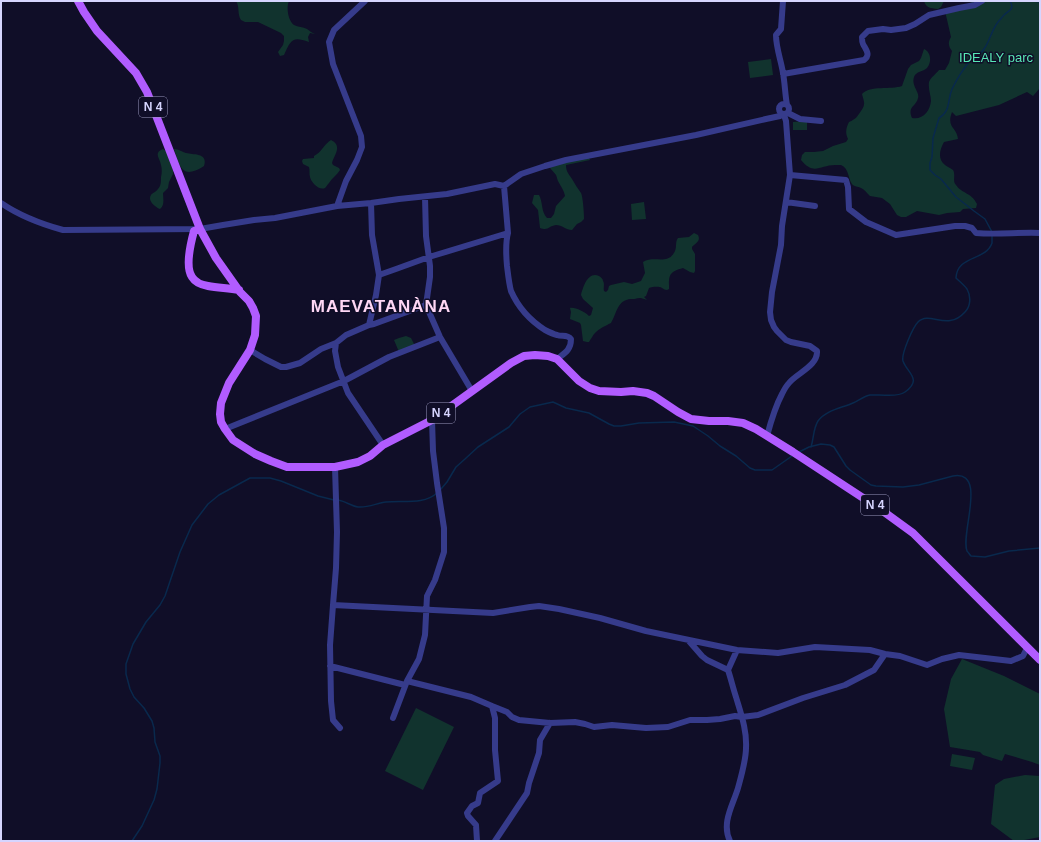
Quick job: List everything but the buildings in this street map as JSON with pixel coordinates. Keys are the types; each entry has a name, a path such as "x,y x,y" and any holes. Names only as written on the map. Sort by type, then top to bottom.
{"main road":[{"name":"N 4","path":"78,1 97,31 136,73 147,92 200,230 216,258 239,290 249,301 256,316 255,335 250,350 229,383 221,403 220,414 222,422 233,440 249,450 287,467 335,467 358,462 370,456 383,445 432,420 511,363 524,356 535,354 548,356 557,359 579,381 590,388 599,391 633,391 654,396 691,420 728,421 743,424 767,436 793,452 880,509 913,533 1040,660"},
{"path":"200,230 194,231 191,243 189,267 190,275 196,282 201,284 239,290"}],"street":[{"path":"337,206 346,181 362,147 361,136 333,64 330,42 334,30 366,1"},
{"path":"767,436 775,409 785,388 794,378 808,368 818,354 817,351 810,346 786,340 777,331 771,320 770,312 772,292 781,245 782,226 790,175 783,74 776,41 776,35 781,29 783,1"},
{"path":"783,74 864,60 868,56 866,49 862,44 862,37 868,31 906,28 929,15 975,5 982,1"},
{"path":"1,203 29,219 63,230 200,230 223,224 275,218 337,206 425,197 465,191 495,184 504,186 521,174 566,160 696,135 766,119 778,107 785,109 800,119 821,121"},
{"path":"790,175 846,180 848,187 849,209 866,222 896,235 955,226 965,226 972,228 976,233 987,234 1040,233"},
{"path":"504,186 508,233 506,242 506,258 511,289 515,299 528,317 546,330 556,335 567,336 571,339 568,350 557,359"},
{"path":"425,197 426,236 430,277 426,305 440,337 472,391"},
{"path":"786,202 815,206"},
{"path":"369,325 379,275 372,235 371,203"},
{"path":"379,275 429,257 508,233"},
{"path":"250,350 281,367 286,367 300,363 321,348 336,342 346,335 369,325 426,305"},
{"path":"225,429 344,381 389,357 440,337"},
{"path":"336,342 335,351 338,367 348,393 383,445"},
{"path":"393,718 406,683 419,660 425,635 427,596 435,580 444,552 444,528 433,451 432,420"},
{"path":"335,467 337,508 336,560 330,666 333,720 340,728"},
{"path":"333,604 493,612 539,606 600,618 646,632 737,650 778,653 815,647 870,650 900,656 927,665 942,659 959,655 1011,661 1023,656 1027,648"},
{"path":"688,640 707,660 728,670"},
{"path":"730,841 726,829 727,822 729,811 738,788 746,749 746,735 742,717 728,670 737,650"},
{"path":"330,666 471,697 507,712 512,717 519,720 550,723 575,722 594,727 612,725 628,726 633,728 657,728 668,727 690,720 708,720 735,716 742,717 758,715 845,685 874,670 885,654"},
{"path":"477,841 476,825 468,816 468,813 472,806 478,803 480,792 498,781 495,750 495,718 492,706"},
{"path":"495,841 527,793 528,783 539,753 540,740 550,723"}],"green space":[{"path":"236,1 289,1 288,14 292,23 315,34 310,33 308,37 309,42 299,39 293,41 288,46 284,55 280,56 278,52 283,45 284,36 281,33 258,22 245,22 241,20"},
{"path":"924,1 944,1 938,9 929,7"},
{"name":"IDEALY parc","path":"974,1 1040,1 1040,88 1033,96 1027,92 999,105 956,116 952,112 950,117 951,124 958,139 944,142 940,151 940,157 942,163 953,170 954,182 958,188 975,200 977,204 976,208 963,209 960,212 939,215 917,211 906,217 901,217 897,215 890,204 882,198 870,196 864,190 853,185 844,166 830,165 814,169 810,168 801,160 802,155 805,152 823,151 846,142 848,139 846,130 849,122 856,118 864,107 862,94 866,91 875,89 902,86 908,69 911,65 919,61 924,49 928,52 930,63 927,68 916,74 914,77 913,80 918,96 917,101 911,109 912,118 919,118 923,116 929,108 931,101 929,82 939,70 945,70 949,63 952,51 949,46 951,37 945,11 961,7"},
{"path":"771,59 773,75 750,78 748,62"},
{"path":"807,121 807,130 793,130 793,122"},
{"path":"331,140 335,142 337,148 332,163 340,170 323,189 316,186 312,181 309,167 303,164 302,161 303,159 314,158 314,156"},
{"path":"163,149 166,151 173,174 168,188 163,193 163,203 160,209 152,204 150,197 160,185 162,170 158,152"},
{"path":"174,149 200,155 204,159 204,166 191,172 186,172 180,166"},
{"path":"588,156 590,160 566,165 568,173 582,195 584,219 572,230 556,225 547,229 540,228 538,210 532,203 534,195 539,195 545,216 547,218 551,218 554,214 556,206 565,196 556,175 548,164"},
{"path":"644,202 646,219 632,220 631,204"},
{"path":"694,233 698,235 699,239 698,242 692,247 695,254 694,273 683,268 674,271 669,278 669,289 666,290 661,287 649,288 646,296 644,297 647,300 639,298 626,300 620,304 611,323 597,331 589,342 583,341 580,323 570,319 570,308 580,310 589,316 591,315 593,308 583,299 581,295 589,278 595,275 599,276 604,282 604,291 606,292 611,285 624,282 632,284 641,281 645,273 643,262 652,259 669,258 675,251 678,238 689,237"},
{"path":"406,336 411,338 415,346 399,352 394,340"},
{"path":"962,659 1004,676 1040,694 1040,765 1005,754 1002,761 983,755 980,752 950,747 944,709 951,679"},
{"path":"416,708 454,727 423,790 385,771"},
{"path":"952,754 975,758 972,770 950,766"},
{"path":"1025,775 1040,776 1040,837 1014,841 991,824 995,785 1004,779"}],"waterway":[{"path":"992,232 985,219 956,197 941,179 930,170 930,163 932,157 933,138 939,118 947,109 950,93 967,64 984,49 998,22 1011,10 1012,6 1010,1"},
{"path":"1034,1 1040,2"},
{"path":"811,447 816,424 825,414 853,403 863,397 870,395 899,395 910,387 913,380 903,361 903,358 913,329 918,322 923,319 928,318 945,321 952,320 958,318 967,310 970,301 969,295 967,289 956,278 958,271 961,265 989,249 992,243 992,236"},
{"path":"441,489 456,467 478,447 509,427 520,414 530,407 553,402 566,408 589,413 614,426 639,423 674,422 693,426 736,456 750,468 755,470 772,470 792,456"},
{"path":"799,452 809,447 821,444 830,445 834,447 850,470 871,485 876,486 903,487 919,485 953,476 963,477 969,483 971,493 966,543 967,551 971,556 985,557 1009,551 1040,548"},
{"path":"132,841 142,826 154,800 157,789 160,756 155,742 152,721 144,708 134,697 130,689 126,674 126,664 133,644 146,622 160,605 165,596 180,552 192,525 208,504 219,495 250,478 270,478 318,496 334,500"},
{"path":"338,500 362,507 386,502 419,501 432,497 437,493"}],"district":[{"name":"MAEVATANÀNA","path":"381,306"}]}
